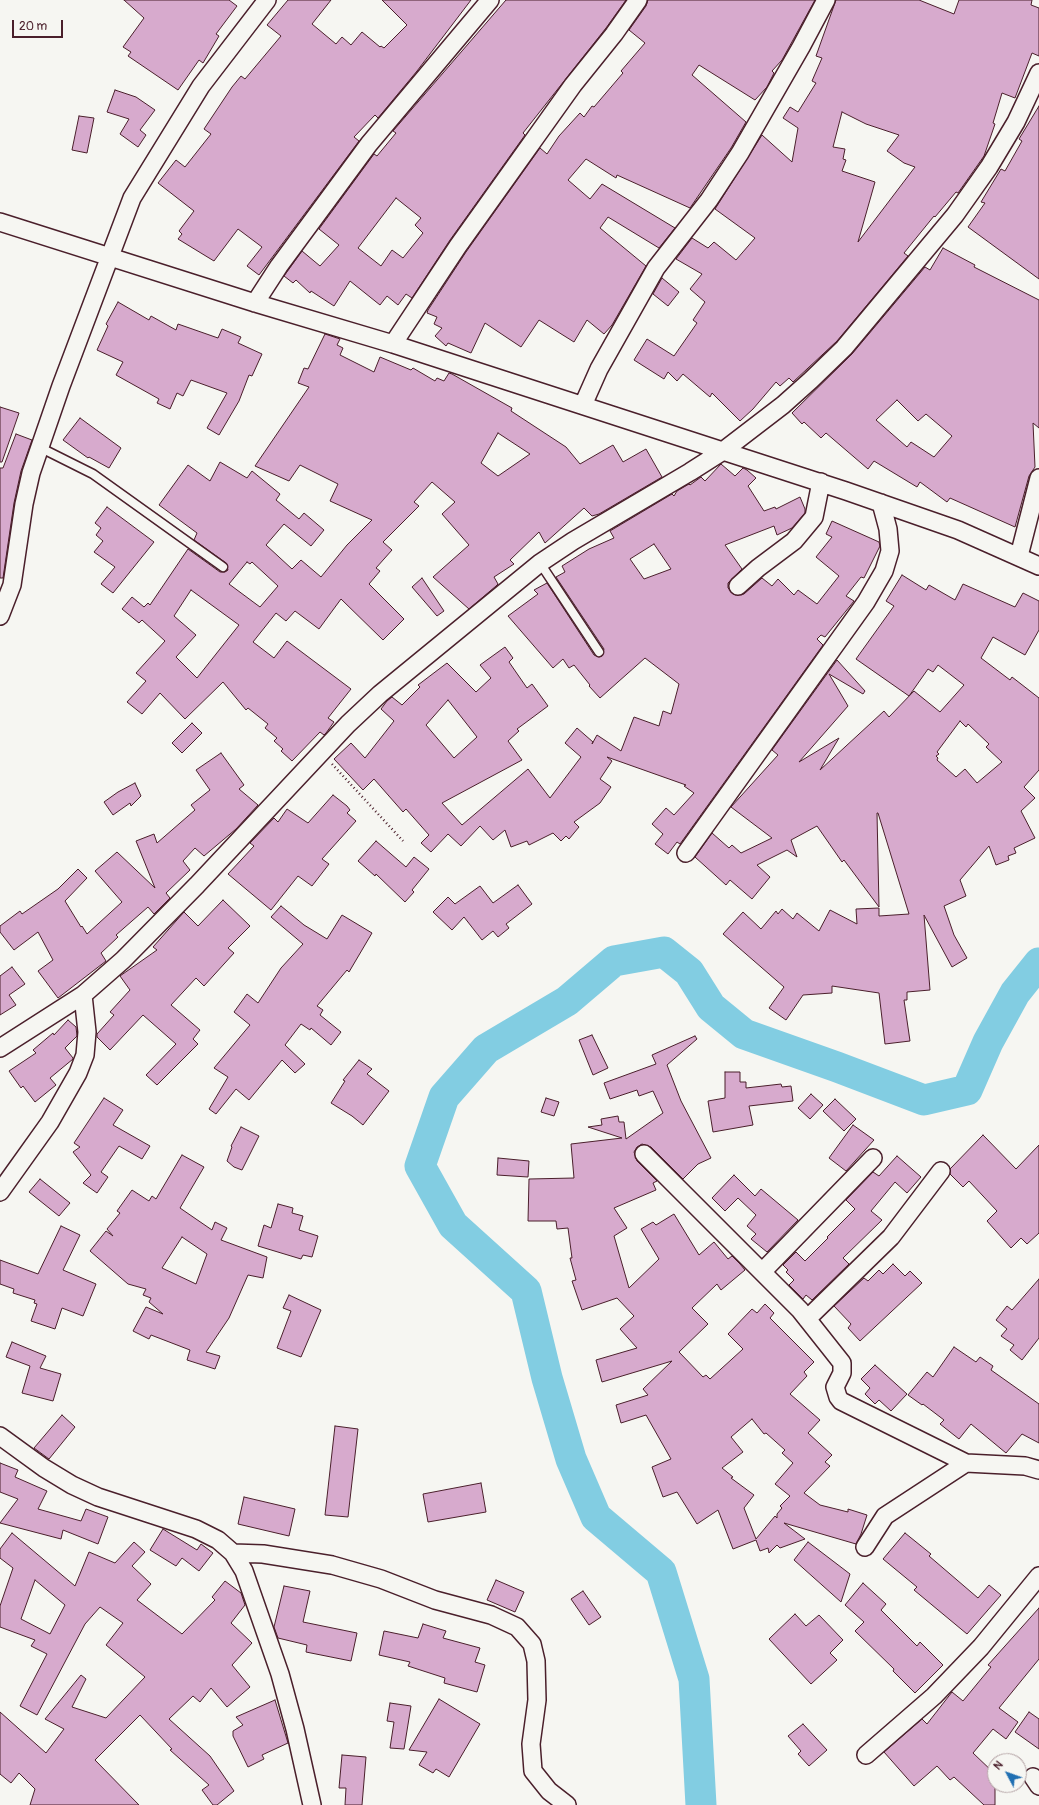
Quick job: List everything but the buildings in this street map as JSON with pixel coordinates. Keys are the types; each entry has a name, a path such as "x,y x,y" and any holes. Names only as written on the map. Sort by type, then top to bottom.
{"street":[{"path":"0,616 6,581 31,473 41,448 61,386 132,198 160,150 201,86 267,0"},
{"path":"256,303 286,256 369,144 490,0"},
{"path":"393,344 462,241 572,85 614,34 638,0"},
{"path":"583,405 599,369 656,268 709,200 740,153 802,47 826,0"},
{"path":"0,1048 83,995 123,960 348,724 380,694 540,563 573,540 690,472 723,451 783,405 844,348 955,215 989,167 1016,122 1039,73"},
{"path":"0,222 256,303 393,344 821,482 958,530 1039,566"},
{"path":"1019,556 1039,478"},
{"path":"738,586 758,568 794,541 814,517 821,482"},
{"path":"686,853 861,608 884,571 890,552 888,529 881,503"},
{"path":"0,1192 50,1122 67,1095 78,1073 85,1055 87,1032 83,995"},
{"path":"644,1154 807,1319 842,1363 842,1373 835,1387 835,1392 842,1401 966,1463 1025,1466 1039,1470"},
{"path":"762,1272 873,1158"},
{"path":"807,1319 891,1237 941,1171"},
{"path":"0,1436 44,1468 72,1485 98,1497 196,1529 218,1540 233,1553 244,1571 280,1674 295,1729 312,1805"},
{"path":"865,1547 885,1516 966,1463"},
{"path":"233,1553 263,1554 332,1566 381,1579 436,1600 491,1615 517,1627 532,1644 536,1661 537,1700 531,1744 533,1771 549,1791 567,1805"},
{"path":"866,1755 934,1696 981,1647 1039,1576"}],"lane":[{"path":"41,448 93,474 223,567"},
{"path":"540,563 599,652"}],"path":[{"path":"322,753 404,841"}],"waterway":[{"path":"701,1805 694,1679 661,1572 596,1517 571,1459 547,1378 526,1291 453,1225 420,1166 444,1097 486,1049 567,1001 614,961 664,952 689,972 711,1007 744,1034 924,1100 967,1090 988,1042 1015,993 1039,963"}]}
